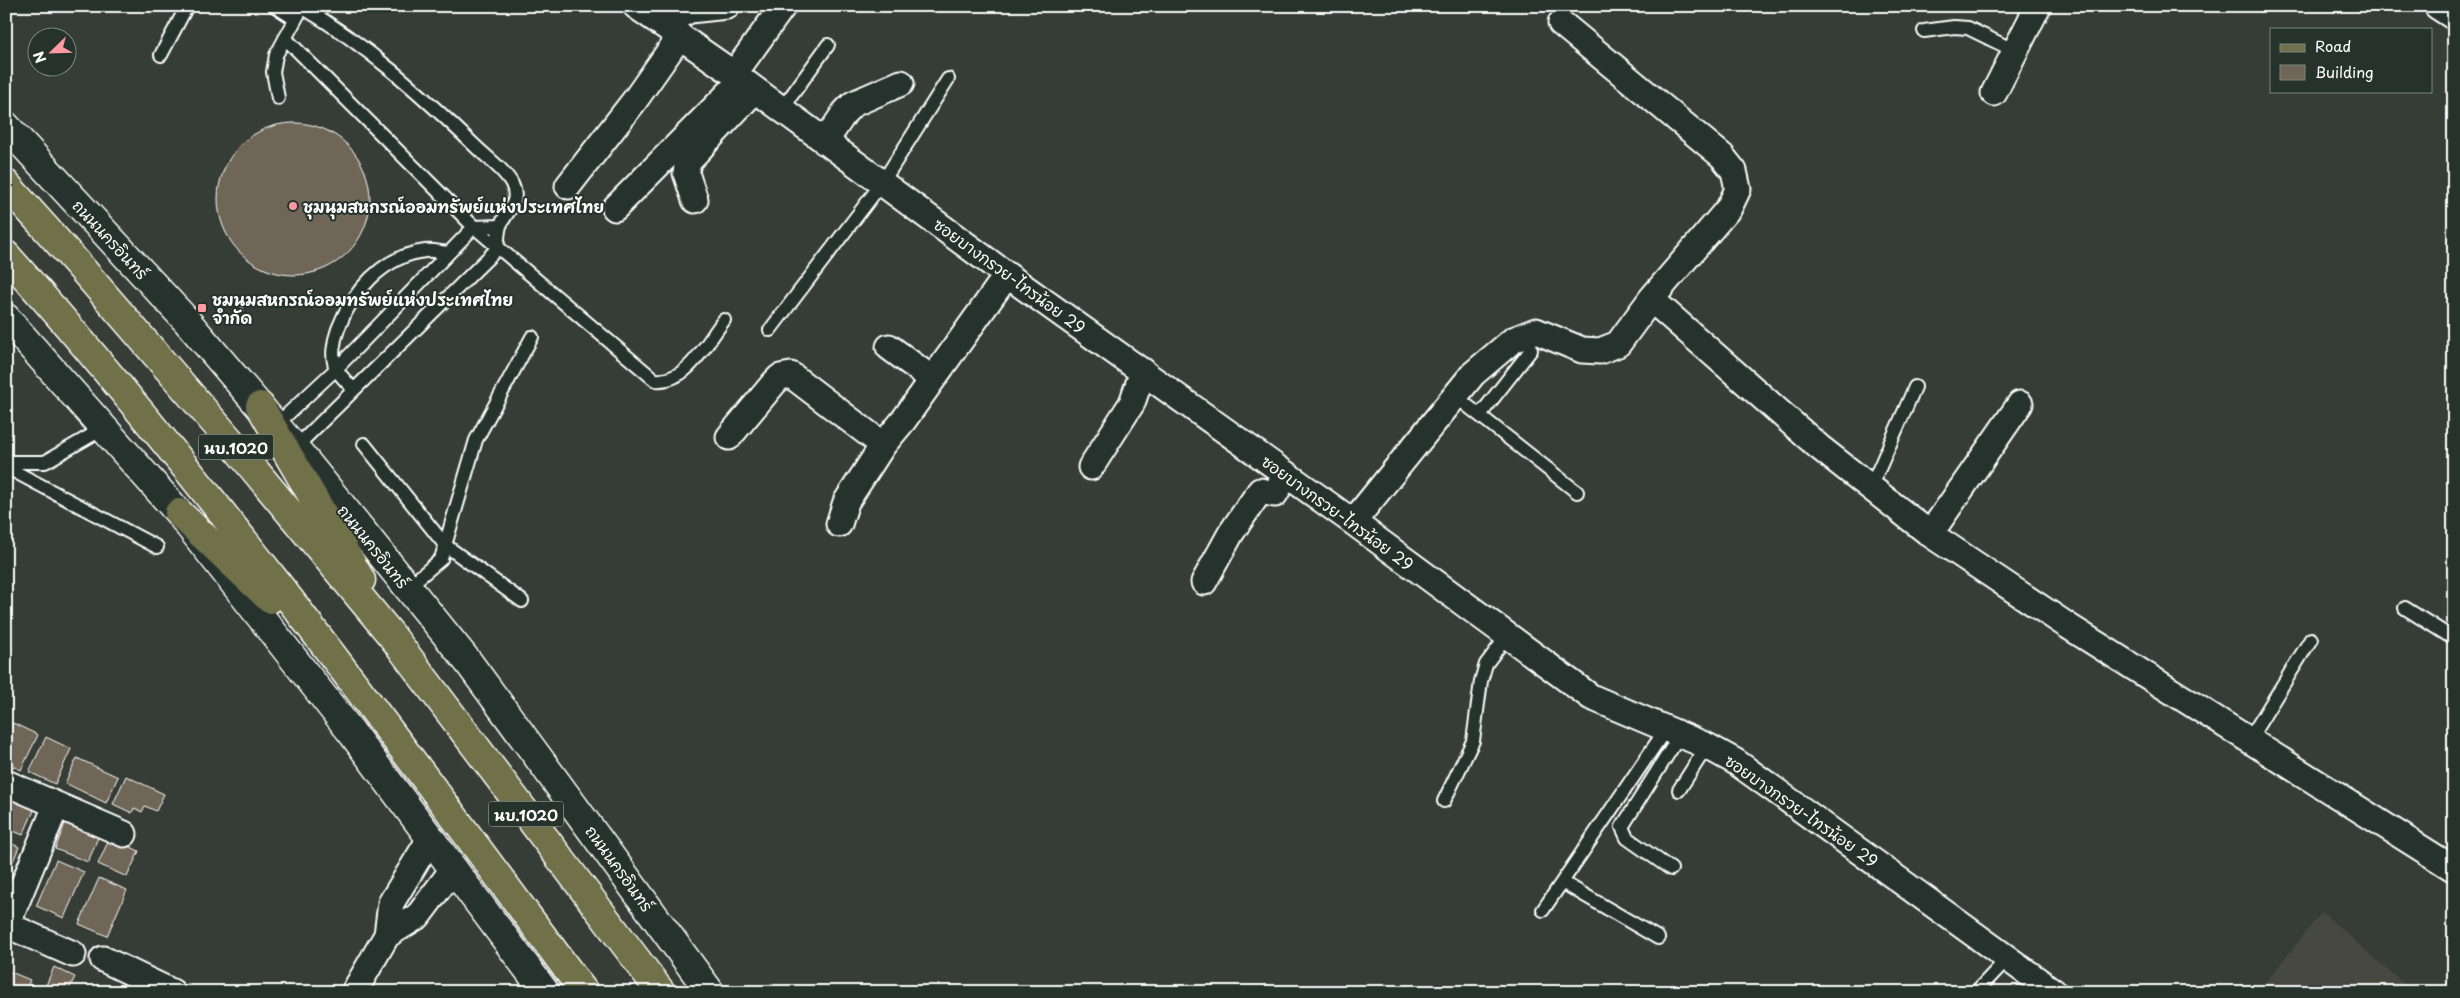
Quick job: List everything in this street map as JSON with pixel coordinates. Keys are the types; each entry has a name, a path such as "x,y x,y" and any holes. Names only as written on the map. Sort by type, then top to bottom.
{"main road":[{"name":"ถนนนครอินทร์","path":"6,126 186,320 295,448 408,587 469,663 710,992"},
{"name":"นบ.1020","path":"6,184 233,444 392,636 660,992"},
{"name":"นบ.1020","path":"6,255 154,429 342,666 584,992"},
{"path":"6,318 180,513 299,664 454,868 545,992"},
{"path":"268,416 392,636"},
{"path":"180,513 342,666"}],"street":[{"name":"ซอยบางกรวย-ไทรน้อย 29","path":"636,6 1007,275 1353,522 1591,697 1707,746 1764,779 2054,992"},
{"path":"568,186 641,92 674,32 680,15 690,10 727,6"},
{"path":"695,200 686,173 688,161 743,82 783,6"},
{"path":"1994,93 2038,6"},
{"path":"2437,6 2454,16"},
{"path":"1353,522 1473,374 1513,340 1536,331 1582,350 1600,351 1618,344 1651,299 1729,208 1738,189 1734,171 1722,156 1561,23"},
{"path":"616,208 743,82"},
{"path":"825,142 845,112 853,104 901,83"},
{"path":"838,524 846,502 883,446 1007,275"},
{"path":"1651,299 1818,447 1930,534 2068,626 2454,869"},
{"path":"889,347 932,379"},
{"path":"1091,467 1132,403 1143,371"},
{"path":"728,437 774,382 780,377 791,375 883,446"},
{"path":"1930,534 2020,404"},
{"path":"1204,582 1231,533 1260,491 1274,494 1286,474"},
{"path":"6,783 124,834"},
{"path":"56,806 7,926 73,954"},
{"path":"354,992 388,935 392,903 430,837"},
{"path":"388,935 418,916 454,868"},
{"path":"103,959 172,992"}],"lane":[{"path":"161,55 187,6"},
{"path":"276,6 295,19"},
{"path":"278,98 273,72 276,55 302,6 336,27 420,94 500,170 512,184 514,196 513,208 500,226 497,249 295,448"},
{"path":"1924,31 1968,28 2015,51"},
{"path":"285,38 497,249 655,380 666,381 686,370 724,320"},
{"path":"781,110 828,45"},
{"path":"770,330 882,183 948,79"},
{"path":"268,416 336,369 474,227 500,226"},
{"path":"354,390 336,369 333,350 338,329 356,293 370,278 391,263 410,254 426,251 448,253"},
{"path":"408,587 441,559 476,440 532,337"},
{"path":"1480,416 1531,350"},
{"path":"1871,487 1915,387"},
{"path":"1455,396 1578,492"},
{"path":"6,462 45,462 104,428"},
{"path":"364,444 445,545 522,601"},
{"path":"6,467 157,547"},
{"path":"2405,608 2454,639"},
{"path":"1444,801 1473,741 1481,682 1486,664 1507,636"},
{"path":"2250,740 2311,639"},
{"path":"1671,869 1627,838 1622,827 1673,732"},
{"path":"1543,910 1673,732"},
{"path":"1679,790 1707,746"},
{"path":"1562,882 1658,938"},
{"path":"1976,992 2008,958"}],"shaded area":[{"path":"2322,912 2413,992 2258,992"}],"building":[{"name":"ชุมนุมสหกรณ์ออมทรัพย์แห่งประเทศไทย","path":"294,123 309,124 323,129 348,145 364,170 369,184 369,214 364,228 348,253 323,269 309,274 294,275 279,274 265,269 240,253 224,228 219,214 218,199 219,184 224,170 240,145 265,129 279,124"},
{"path":"13,723 38,735 21,770 6,763 6,736"},
{"path":"46,737 71,749 55,784 29,772"},
{"path":"77,758 118,777 106,803 65,783"},
{"path":"126,776 164,794 156,811 145,806 142,812 134,808 132,813 113,804"},
{"path":"6,796 35,808 23,835 6,828"},
{"path":"66,821 99,835 88,862 55,849"},
{"path":"110,837 139,851 127,877 98,864"},
{"path":"6,841 19,847 8,873 6,873"},
{"path":"56,860 84,872 64,918 36,906"},
{"path":"99,878 127,890 107,936 79,924"},
{"path":"54,967 75,977 69,989 74,992 43,992"},
{"path":"6,970 30,980 25,992 6,992"}],"place":[{"name":"ชุมนุมสหกรณ์ออมทรัพย์แห่งประเทศไทย","path":"293,206"},
{"name":"ชุมนุมสหกรณ์ออมทรัพย์แห่งประเทศไทย จำกัด","path":"202,308"}]}
